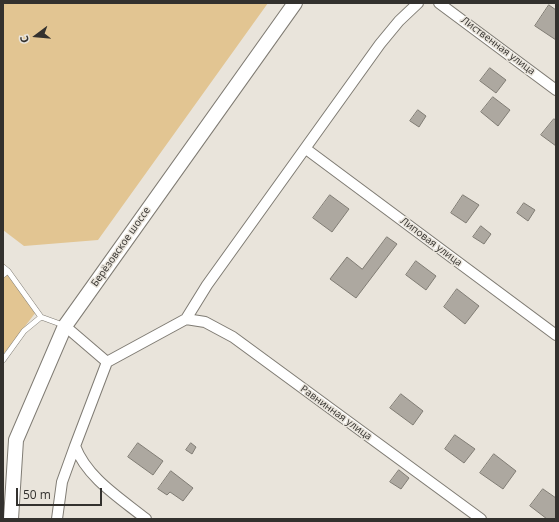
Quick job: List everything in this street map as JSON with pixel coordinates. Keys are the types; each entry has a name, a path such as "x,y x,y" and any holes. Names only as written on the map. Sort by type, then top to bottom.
{"street":[{"name":"Берёзовское шоссе","path":"11,519 16,440 65,326 295,3"},
{"path":"57,519 62,482 107,362 186,319 207,285 380,44 399,21 418,3"},
{"name":"Лиственная улица","path":"439,3 556,90"},
{"name":"Липовая улица","path":"306,148 556,335"},
{"name":"Равнинная улица","path":"186,319 205,322 233,337 481,519"},
{"path":"65,326 107,362"},
{"path":"75,446 86,467 109,489 146,519"}],"lane":[{"path":"3,267 8,271 41,317 65,326"},
{"path":"3,275 8,271"},
{"path":"3,360 24,331 41,317"}],"shaded area":[{"path":"3,3 268,3 98,240 24,246 3,230"},
{"path":"3,262 36,312 3,355"}],"building":[{"path":"549,5 556,10 556,40 535,26"},
{"path":"490,68 506,80 496,93 480,81"},
{"path":"493,97 510,110 498,126 481,112"},
{"path":"418,110 426,116 419,127 410,121"},
{"path":"554,119 556,120 556,146 541,135"},
{"path":"330,195 349,209 332,232 313,218"},
{"path":"463,195 479,205 466,223 451,213"},
{"path":"524,203 535,210 528,221 517,213"},
{"path":"481,226 491,234 484,244 473,237"},
{"path":"387,237 397,244 356,298 330,279 347,257 362,269"},
{"path":"416,261 436,276 426,290 406,275"},
{"path":"457,289 479,306 465,324 444,307"},
{"path":"401,394 423,411 413,425 390,408"},
{"path":"455,435 475,449 464,463 445,449"},
{"path":"138,443 163,461 153,475 128,457"},
{"path":"191,443 196,447 192,454 186,450"},
{"path":"494,454 516,471 503,489 480,473"},
{"path":"399,470 409,478 401,489 390,482"},
{"path":"171,471 193,488 183,501 170,492 167,495 158,489"},
{"path":"543,489 556,498 556,519 547,519 530,506"}]}
